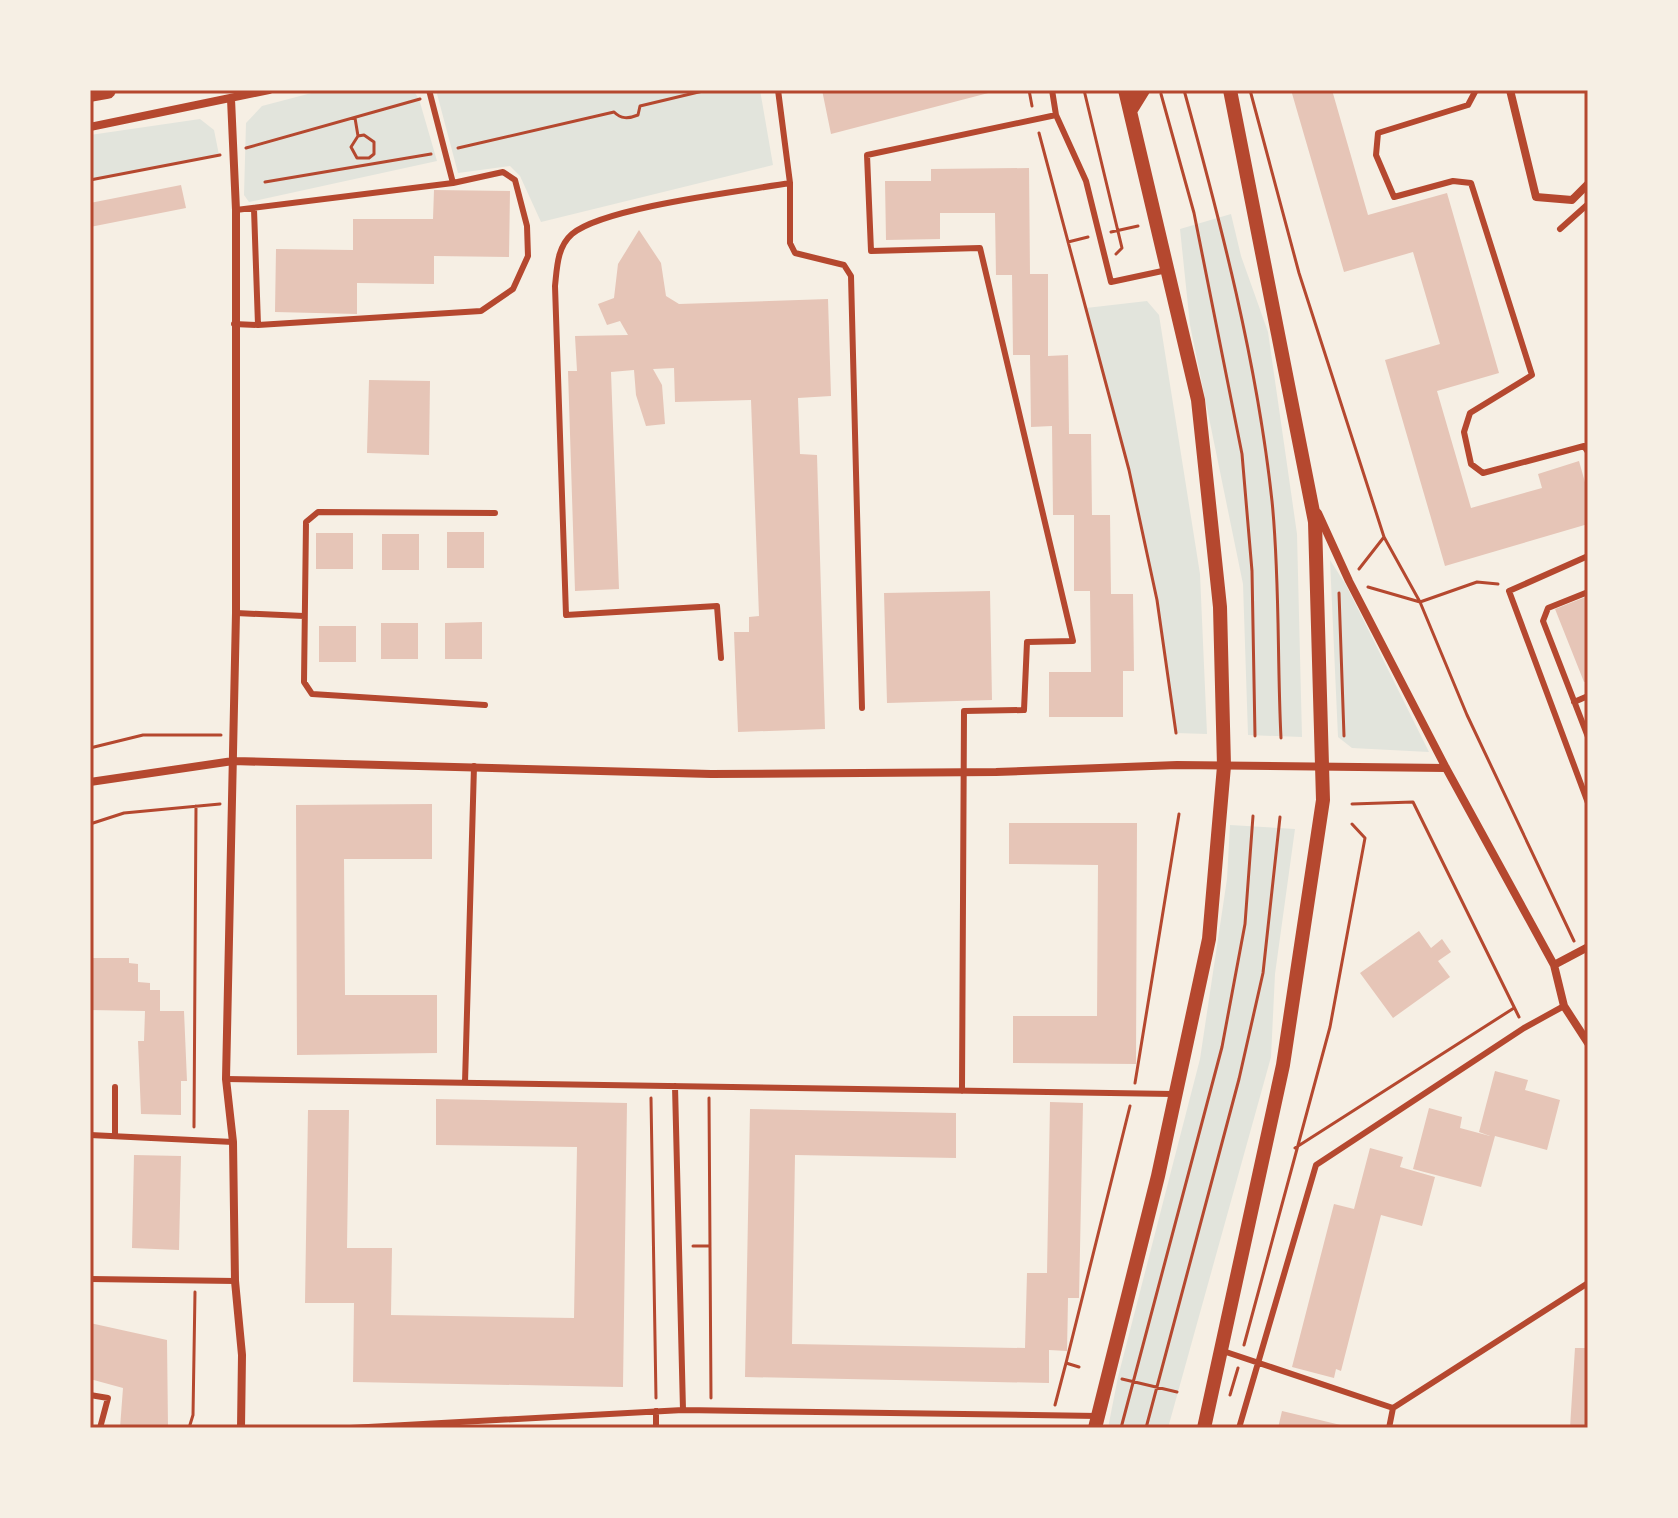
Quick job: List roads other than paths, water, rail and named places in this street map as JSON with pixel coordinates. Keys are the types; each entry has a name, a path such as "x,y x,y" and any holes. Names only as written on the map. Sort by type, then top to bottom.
{"main road":[{"path":"90,93 107,90"}],"street":[{"path":"90,127 269,90"},
{"path":"1096,1422 1177,1094 1209,939 1224,766 1220,607 1198,400 1125,90"},
{"path":"1130,111 1143,90"},
{"path":"1204,1428 1283,1065 1323,800 1312,498 1230,90"},
{"path":"1510,90 1536,197 1572,200 1588,184"},
{"path":"231,99 236,210 236,613 226,1079 233,1142 235,1281 242,1355 241,1428"},
{"path":"1312,498 1349,581 1446,768 1554,965 1564,1006 1588,1043"},
{"path":"90,782 233,761 711,774 1224,766 1446,768"},
{"path":"1554,965 1584,949"}],"lane":[{"path":"778,90 790,183 790,243 795,253 844,265 851,276 862,708"},
{"path":"1052,90 1056,115 1086,181 1111,282 1167,270"},
{"path":"1476,90 1468,105 1378,133 1376,155 1394,197 1453,181 1471,183 1532,375 1470,413 1464,432 1471,464 1483,473 1584,446 1588,452"},
{"path":"430,93 453,183"},
{"path":"962,1091 964,711 1024,710 1027,642 1073,641 980,248 871,251 867,155 1056,115"},
{"path":"234,324 481,311 513,289 528,256 527,226 515,180 503,172 453,183 236,210"},
{"path":"721,658 717,606 566,615 555,286 558,254 572,234 603,221 658,205 790,183"},
{"path":"1560,229 1588,204"},
{"path":"254,209 258,325"},
{"path":"485,705 312,694 304,682 306,522 318,512 495,513"},
{"path":"1588,556 1509,591 1588,803"},
{"path":"1588,592 1548,608 1543,621 1588,737"},
{"path":"236,613 304,616"},
{"path":"1574,702 1588,696"},
{"path":"465,1083 474,766"},
{"path":"1239,1428 1256,1361 1316,1165 1524,1028 1564,1006"},
{"path":"226,1079 1177,1094"},
{"path":"675,1086 683,1410"},
{"path":"115,1087 115,1136"},
{"path":"90,1135 233,1142"},
{"path":"90,1279 235,1281"},
{"path":"1389,1428 1393,1408 1588,1283"},
{"path":"1223,1351 1393,1408"},
{"path":"90,1395 108,1398 100,1428"},
{"path":"350,1428 683,1410 1052,1415 1096,1422"},
{"path":"656,1411 656,1428"}]}
